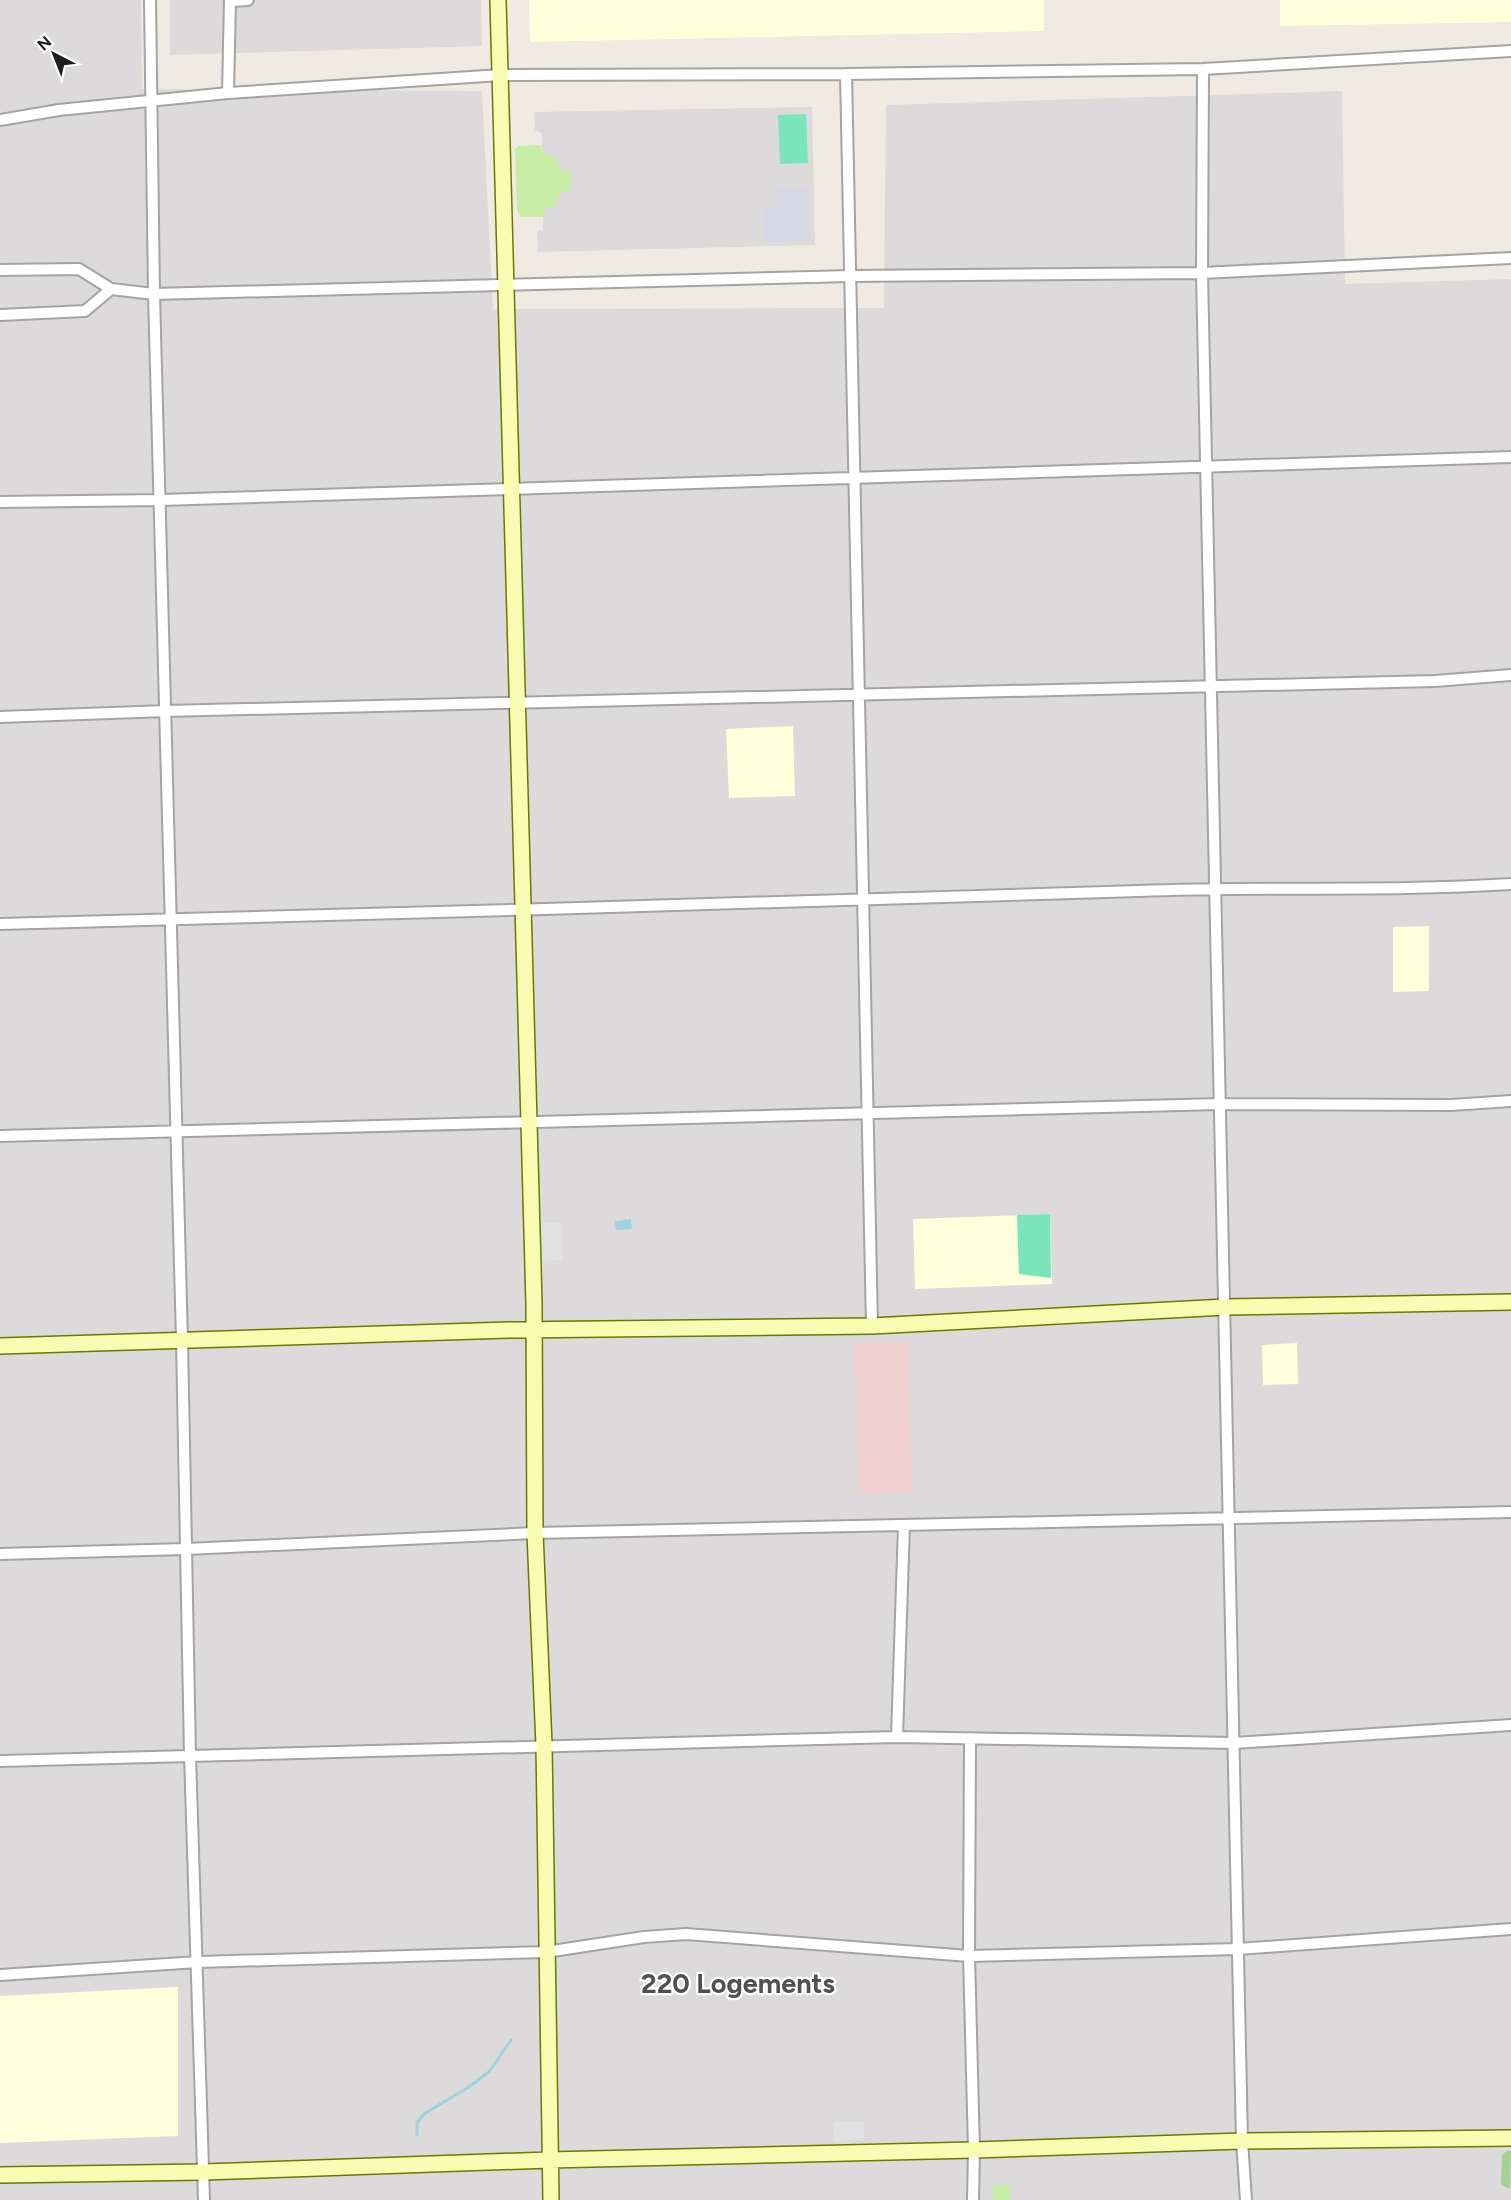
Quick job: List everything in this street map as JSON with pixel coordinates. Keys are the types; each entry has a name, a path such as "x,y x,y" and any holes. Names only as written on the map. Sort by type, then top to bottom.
{"street":[{"path":"150,0 154,294 177,1131 190,1755 204,2200"},
{"path":"228,93 230,1 248,0"},
{"path":"498,0 516,703 524,911 534,1330 535,1533 544,1745 551,2200"},
{"path":"0,120 59,110 228,93 501,75 846,74 1203,69 1511,51"},
{"path":"1203,69 1202,273 1242,2141 1246,2200"},
{"path":"846,74 853,478 865,900 872,1326"},
{"path":"0,270 79,269 111,289 154,294 851,276 1202,273 1511,258"},
{"path":"0,315 86,311 111,289"},
{"path":"0,502 161,500 1511,457"},
{"path":"0,717 166,711 1435,681 1511,675"},
{"path":"0,924 524,911 1216,888 1461,887 1511,884"},
{"path":"0,1136 1220,1104 1451,1104 1511,1101"},
{"path":"0,1346 534,1330 872,1326 1225,1307 1511,1302"},
{"path":"0,1554 186,1549 535,1533 1511,1512"},
{"path":"897,1737 904,1525"},
{"path":"0,1761 897,1737 1234,1743 1511,1725"},
{"path":"970,1739 969,1956 974,2200"},
{"path":"0,1975 198,1962 546,1952 644,1937 686,1934 969,1956 1238,1949 1511,1929"},
{"path":"0,2175 203,2172 1242,2141 1511,2138"}],"shaded area":[{"path":"0,0 141,0 142,89 482,91 493,309 884,308 886,105 1342,91 1345,284 1511,279 1511,2200 0,2200"},
{"path":"170,0 481,0 482,46 170,55"},
{"path":"529,0 1044,0 1044,31 530,42"},
{"path":"1280,0 1511,0 1511,22 1280,26"},
{"path":"812,107 815,245 538,252 537,231 543,230 542,140 541,133 535,130 534,112"},
{"path":"777,187 808,187 809,241 763,242 762,208 777,207"},
{"path":"793,726 795,796 729,798 726,729"},
{"path":"1429,926 1429,991 1393,992 1393,927"},
{"path":"1050,1214 1052,1284 915,1289 913,1219"},
{"path":"562,1222 563,1260 542,1261 541,1223"},
{"path":"909,1341 912,1492 858,1494 854,1343"},
{"path":"1297,1343 1298,1384 1263,1385 1262,1345"},
{"path":"178,1987 178,2136 0,2143 0,1996"},
{"path":"864,2121 864,2140 833,2141 833,2122"}],"green space":[{"path":"806,114 808,163 780,164 778,115"},
{"path":"541,145 542,152 555,158 561,170 571,171 570,191 561,192 555,206 544,210 543,217 521,217 517,210 515,149 519,146"},
{"path":"1050,1214 1051,1278 1019,1274 1017,1215"},
{"path":"1506,2151 1511,2151 1510,2189 1501,2185 1502,2156"},
{"path":"993,2185 1010,2185 1010,2200 993,2200"}],"water":[{"path":"631,1219 632,1229 616,1230 615,1221"}],"waterway":[{"path":"417,2135 417,2123 424,2114 489,2072 511,2040"}],"district":[{"name":"220 Logements","path":"738,1984"}]}
